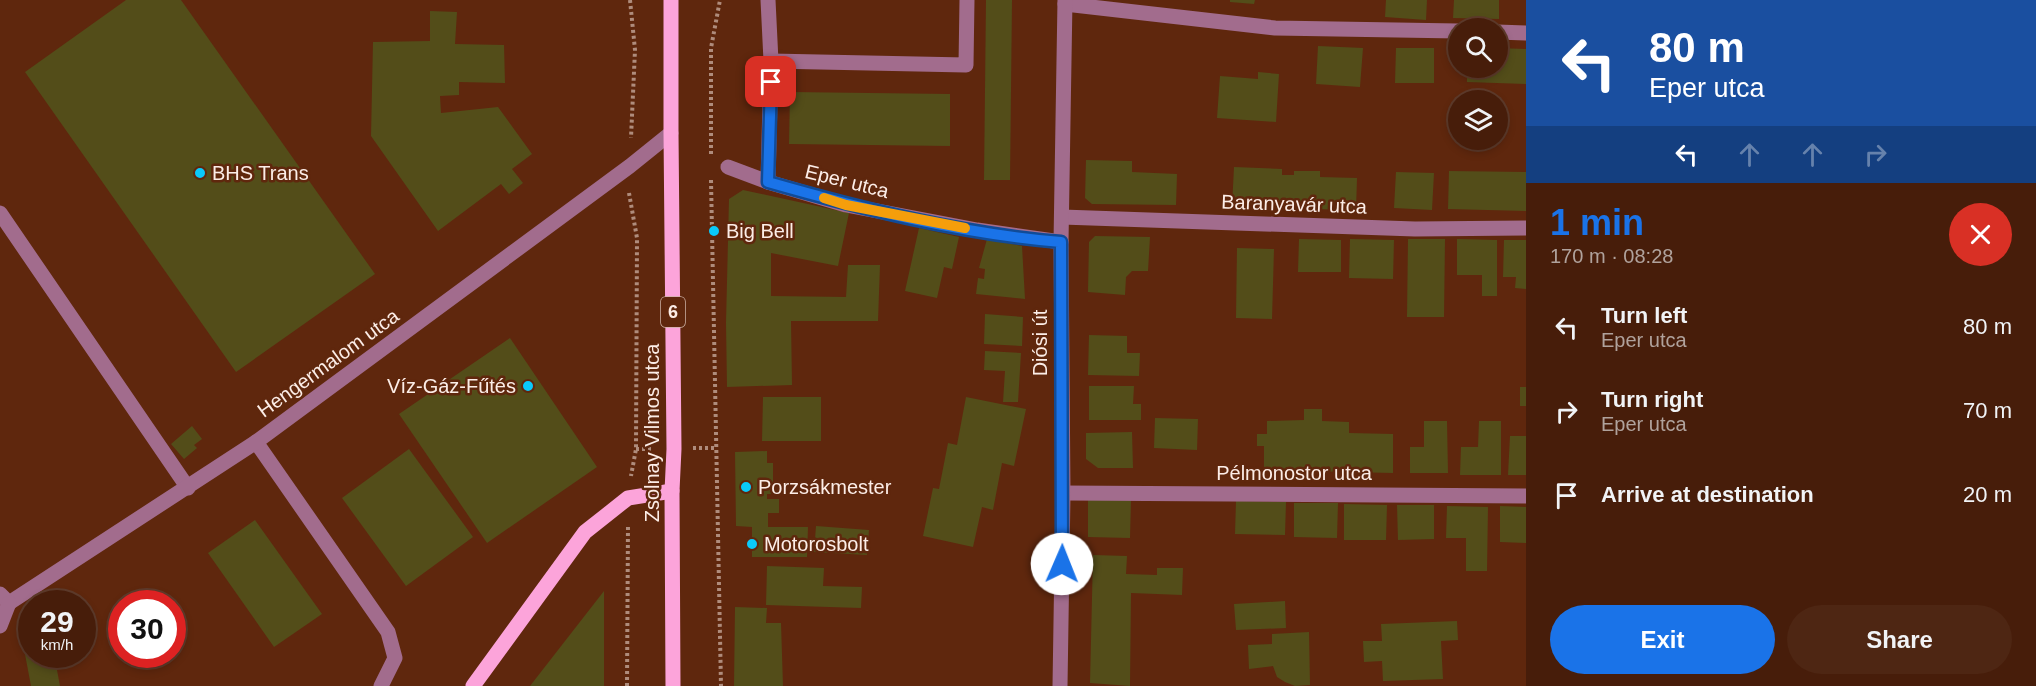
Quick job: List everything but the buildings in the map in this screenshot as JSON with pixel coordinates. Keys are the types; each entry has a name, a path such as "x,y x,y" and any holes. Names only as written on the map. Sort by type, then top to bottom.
{"main road":[{"name":"Zsolnay Vilmos utca","path":"671,0 673,686"},
{"path":"473,686 585,532 628,498 672,491"}],"street":[{"path":"768,0 771,62 768,182"},
{"path":"771,62 966,65 967,0"},
{"path":"1065,2 1275,28 1448,31"},
{"name":"Diósi út","path":"1060,686 1063,493 1061,242 1065,2"},
{"path":"1508,32 1526,33"},
{"name":"Hengermalom utca","path":"4,598 188,488 256,442 670,133"},
{"name":"Eper utca","path":"728,167 768,182 846,205 976,230 1061,242"},
{"path":"0,213 188,488"},
{"name":"Baranyavár utca","path":"1062,217 1415,229 1526,228"},
{"path":"256,442 388,632 395,658 381,686"},
{"name":"Pélmonostor utca","path":"1063,493 1526,496"},
{"path":"0,626 4,598"}],"path":[{"path":"627,686 628,498 636,449 637,238 629,199 635,50 630,0"},
{"path":"711,165 711,48 720,0"},
{"path":"711,177 721,686"}],"slow traffic":[{"path":"824,198 846,205 965,228"}],"place":[{"name":"BHS Trans","path":"200,173"},
{"name":"Big Bell","path":"714,231"},
{"name":"Víz-Gáz-Fűtés","path":"528,386"},
{"name":"Porzsákmester","path":"746,487"},
{"name":"Motorosbolt","path":"752,544"}],"route":[{"path":"771,82 768,182 846,205 976,230 1061,242 1062,564"}]}
